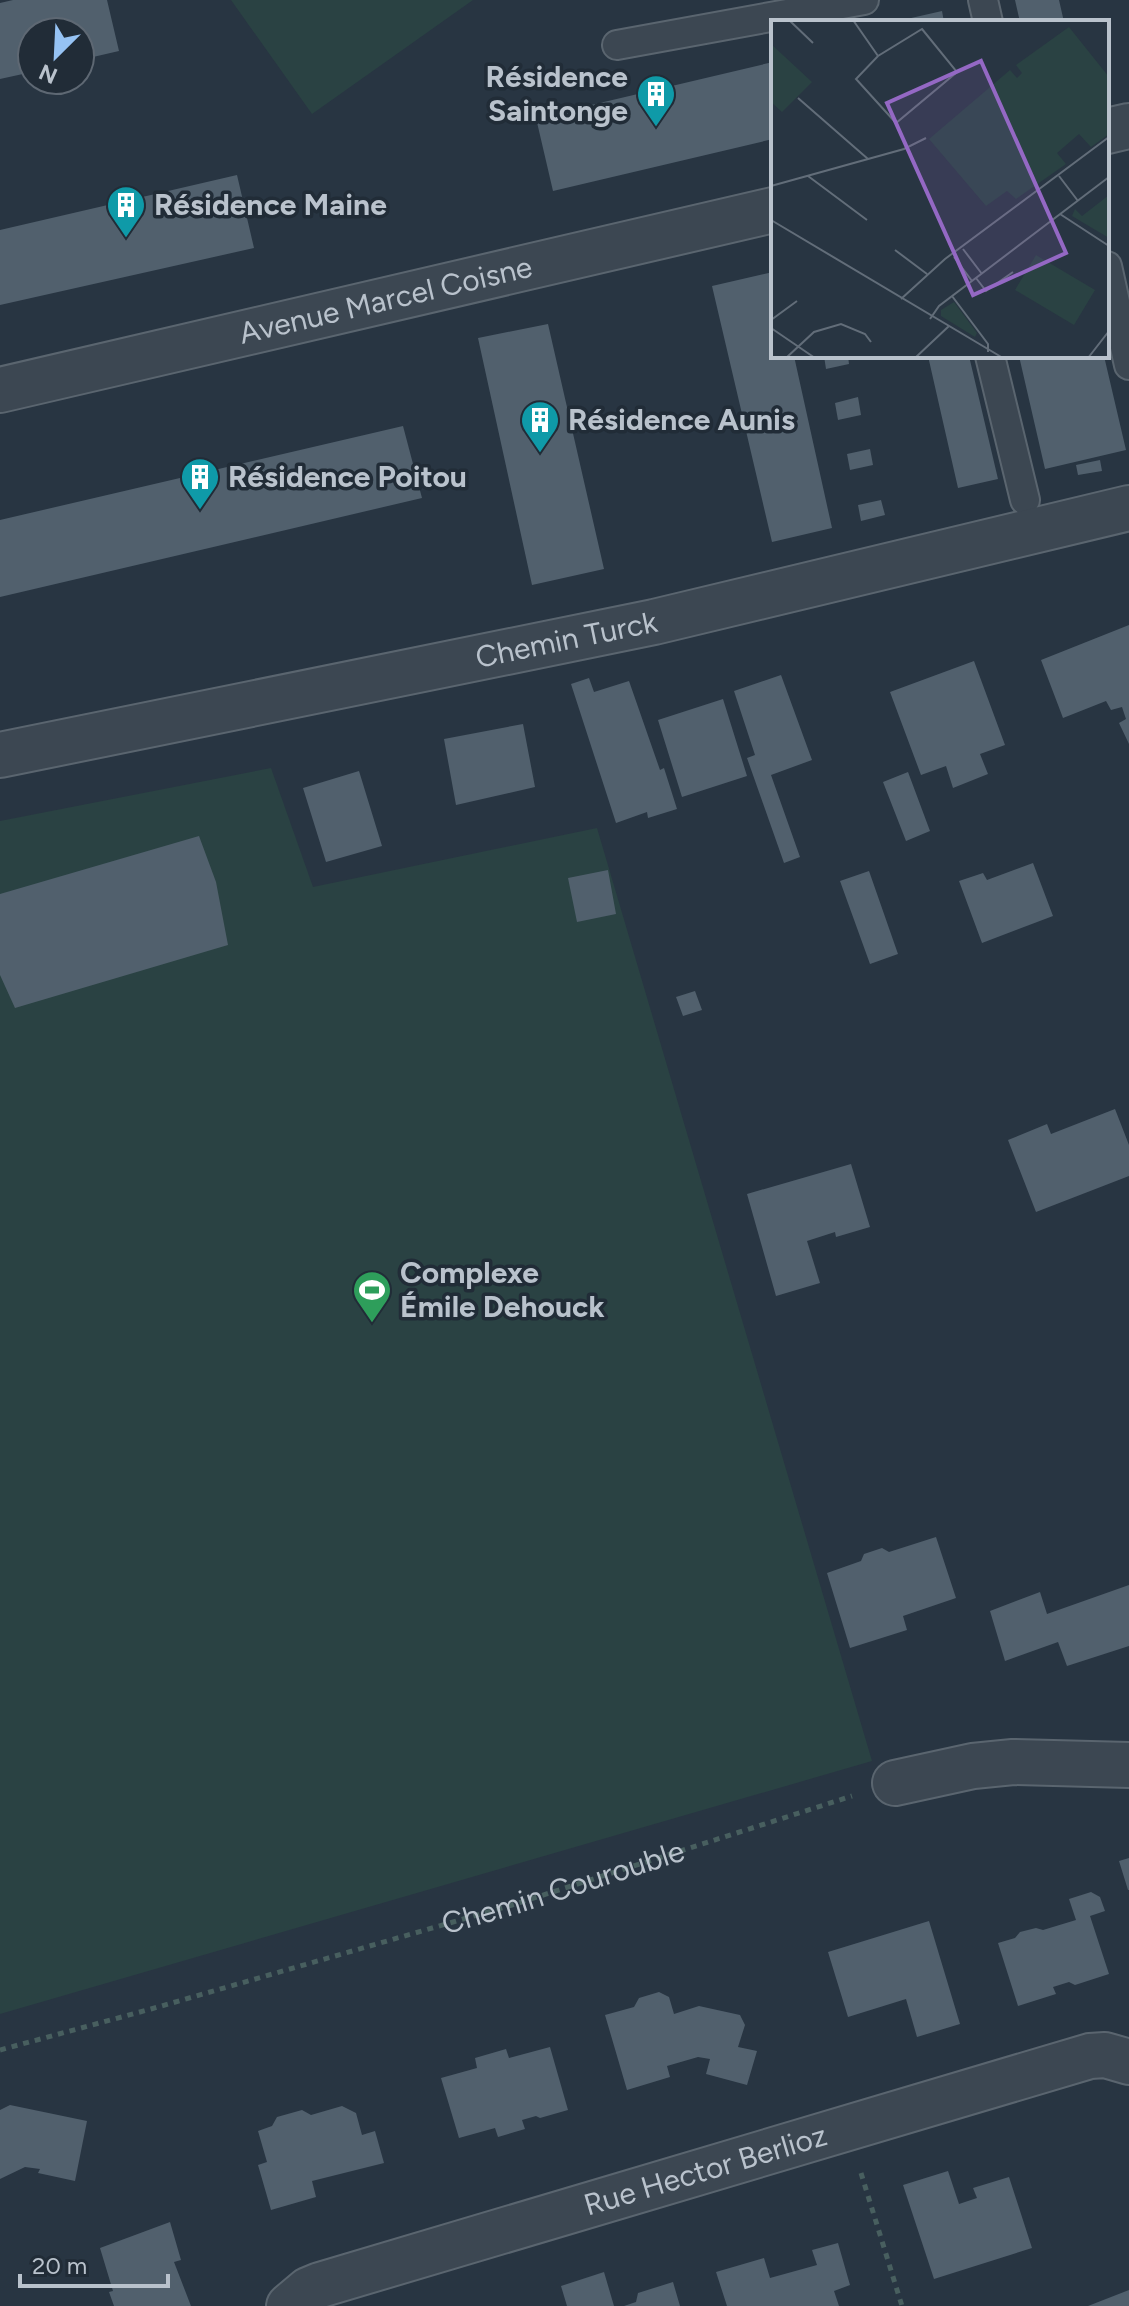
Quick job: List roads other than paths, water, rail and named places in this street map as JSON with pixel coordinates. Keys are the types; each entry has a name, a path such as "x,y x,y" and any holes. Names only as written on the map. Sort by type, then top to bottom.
{"street":[{"path":"1109,131 1129,126"},
{"name":"Avenue Marcel Coisne","path":"0,390 771,210"},
{"name":"Chemin Turck","path":"0,755 654,622 1129,508"},
{"path":"895,1783 973,1766 1013,1762 1129,1765"},
{"name":"Rue Hector Berlioz","path":"289,2306 298,2296 320,2285 1090,2056 1105,2055 1129,2062"}],"lane":[{"path":"617,45 864,0"},
{"path":"983,0 988,20"},
{"path":"1109,275 1129,365"},
{"path":"990,358 1025,500"}],"place":[{"name":"Résidence Saintonge","path":"656,128"},
{"name":"Résidence Maine","path":"126,239"},
{"name":"Résidence Aunis","path":"540,454"},
{"name":"Résidence Poitou","path":"200,511"},
{"name":"Complexe Émile Dehouck","path":"372,1324"}]}
